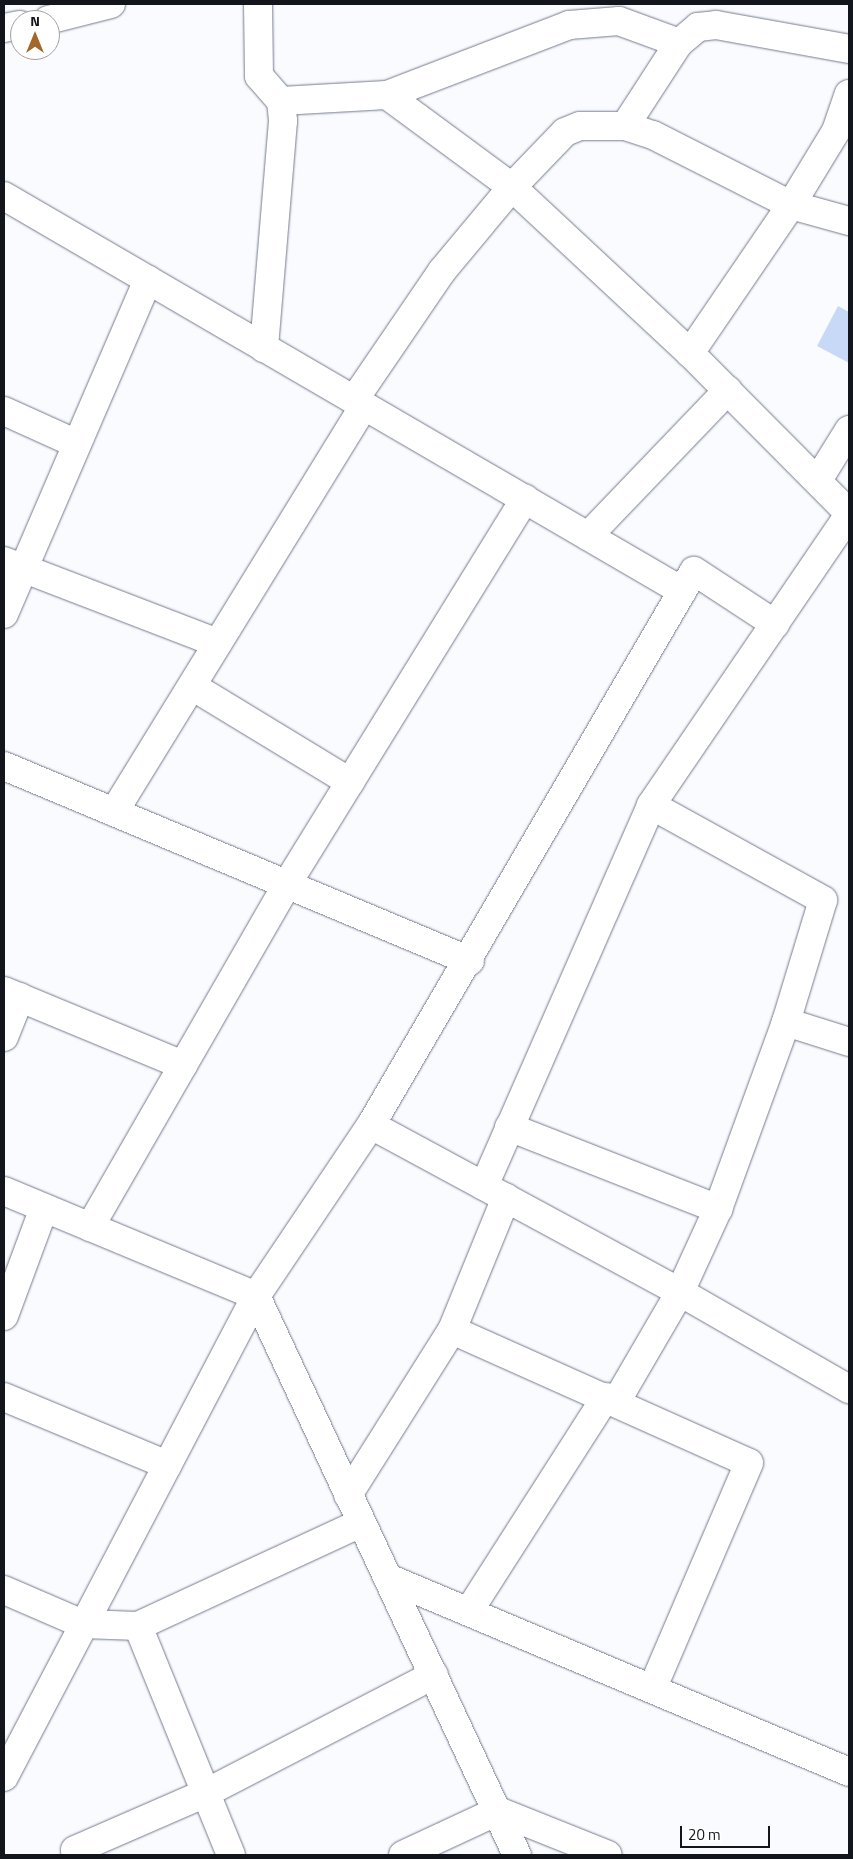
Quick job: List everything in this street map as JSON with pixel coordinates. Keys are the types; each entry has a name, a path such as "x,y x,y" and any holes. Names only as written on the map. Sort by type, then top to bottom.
{"street":[{"path":"60,17 111,4"},
{"path":"258,4 259,76 281,101 283,126 264,348"},
{"path":"281,101 387,96 569,24 619,21 679,43"},
{"path":"625,126 679,43 698,26 716,24 849,49"},
{"path":"690,352 791,205 836,131 849,94"},
{"path":"348,1495 452,1330 495,1192 509,1127 651,805 849,514 818,480 690,352 512,187 387,96"},
{"path":"114,812 218,643 359,403 442,271 512,187 565,132 597,124 625,126 653,135 791,205 849,221"},
{"path":"4,196 682,591"},
{"path":"4,614 13,565 77,444 148,280"},
{"path":"588,536 728,390"},
{"path":"4,411 77,444"},
{"path":"818,480 849,430"},
{"path":"90,1227 287,884 525,499"},
{"path":"13,565 218,643"},
{"path":"4,1777 256,1296 371,1125 470,961 694,571 775,624"},
{"path":"192,686 350,782"},
{"path":"4,766 470,961"},
{"path":"469,1612 611,1400 680,1292 718,1208 786,1022 823,900 651,805"},
{"path":"4,1038 12,994 183,1065"},
{"path":"786,1022 849,1042"},
{"path":"371,1125 680,1292 849,1389"},
{"path":"509,1127 718,1208"},
{"path":"4,1191 256,1296 517,1855"},
{"path":"4,1316 44,1208"},
{"path":"452,1330 749,1463 653,1687"},
{"path":"4,1397 167,1465"},
{"path":"4,1590 83,1624 138,1626 362,1523"},
{"path":"388,1578 847,1766"},
{"path":"138,1626 204,1794 231,1855"},
{"path":"79,1855 75,1850 204,1794 434,1675"},
{"path":"404,1855 498,1811 608,1855"}],"building":[{"path":"838,306 849,312 849,363 817,346"}]}
